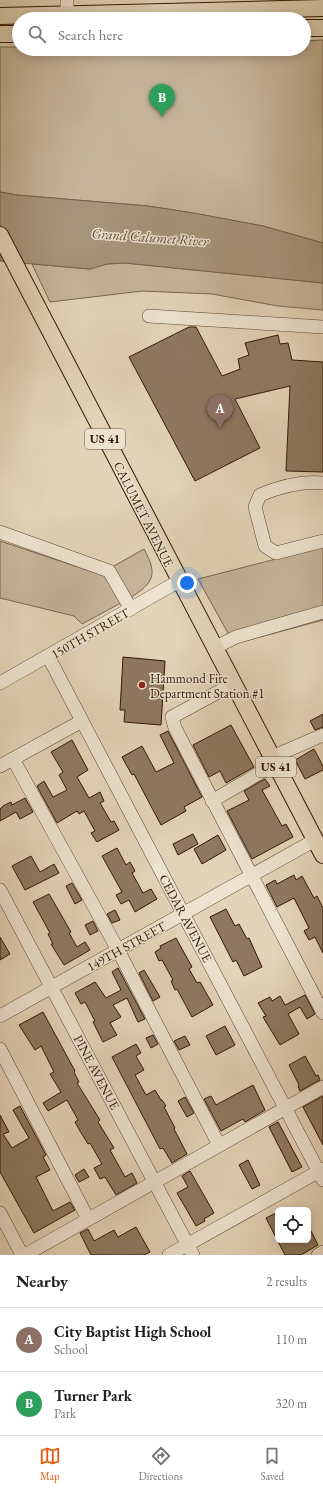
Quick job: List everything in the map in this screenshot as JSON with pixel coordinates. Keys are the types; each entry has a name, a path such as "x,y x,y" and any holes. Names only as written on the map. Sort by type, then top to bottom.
{"main road":[{"path":"30,12 67,7 194,10 266,5 323,8"},
{"path":"0,16 12,14"},
{"path":"311,28 323,28"},
{"path":"0,34 12,34"},
{"name":"CALUMET AVENUE","path":"0,235 323,855"}],"street":[{"path":"149,316 323,327"},
{"path":"323,484 293,485 273,490 260,495 255,507 265,546 276,553 323,541"},
{"path":"0,532 109,570 131,609"},
{"name":"150TH STREET","path":"0,683 179,581"},
{"path":"214,648 236,637 323,612"},
{"name":"CEDAR AVENUE","path":"48,656 286,1108 322,1173"},
{"path":"233,684 172,717 175,728 323,1013"},
{"path":"0,766 82,721"},
{"path":"212,800 273,761 323,735"},
{"path":"13,759 118,950 219,1145"},
{"name":"149TH STREET","path":"0,1016 315,840"},
{"name":"PINE AVENUE","path":"0,890 190,1250"},
{"path":"0,1049 88,1219"},
{"path":"0,1213 23,1255 323,1087"},
{"path":"169,1255 190,1250 322,1173"},
{"path":"318,1255 323,1252"}],"shaded area":[{"path":"323,40 323,243 263,226 193,213 148,206 17,195 0,192 0,47 12,47 12,56 311,56 311,41"},
{"path":"125,263 323,283 323,310 278,306 212,294 142,291 50,302 32,264 90,269 107,264"},
{"path":"0,541 105,576 121,603 82,624 74,616 0,598"},
{"path":"323,547 323,620 234,644 198,579"},
{"path":"144,549 151,565 151,577 144,588 130,598 112,567"}],"water":[{"name":"Grand Calumet River","path":"0,192 17,195 148,206 263,226 323,243 323,283 125,263 107,264 90,269 0,261"}],"building":[{"path":"189,327 196,327 222,376 240,369 238,359 249,355 245,343 278,335 280,344 288,343 292,360 323,362 323,472 286,471 290,386 235,399 260,448 195,481 129,357"},
{"name":"Hammond Fire Department Station #1","path":"123,657 165,661 161,725 124,722 125,710 120,710"},
{"path":"323,714 323,727 315,730 310,721"},
{"path":"231,725 254,767 226,783 220,771 209,777 193,745"},
{"path":"168,731 202,797 184,807 186,811 161,825 134,774 132,775 122,757 142,746 156,772 174,763 160,735"},
{"path":"72,740 88,770 77,777 89,798 100,792 104,801 100,803 111,822 114,821 119,830 97,842 91,833 95,831 84,811 79,814 77,811 57,823 37,786 44,781 53,797 67,790 59,775 63,772 51,752"},
{"path":"314,749 323,766 323,770 305,779 295,760"},
{"path":"265,779 270,786 262,790 282,826 286,824 293,837 252,859 227,811 249,800 244,791"},
{"path":"25,798 33,812 20,819 16,812 0,821 0,809 3,806 11,802 12,805"},
{"path":"193,834 198,844 178,855 173,844"},
{"path":"218,835 226,850 202,864 194,849"},
{"path":"117,848 126,865 130,862 135,871 132,873 143,893 151,889 157,899 135,912 129,900 121,904 116,895 122,892 102,856"},
{"path":"31,856 40,872 54,864 59,873 25,890 12,866"},
{"path":"294,875 296,880 302,876 314,898 317,896 323,908 323,953 315,937 309,940 304,931 309,928 294,898 277,907 266,885 275,880 277,884"},
{"path":"72,883 82,900 75,904 66,886"},
{"path":"49,894 71,932 69,933 77,947 85,942 90,950 64,965 51,944 53,944 48,934 50,933 33,902"},
{"path":"226,909 235,926 239,924 247,939 249,938 262,967 244,976 236,960 233,962 210,917"},
{"path":"115,910 120,920 112,923 107,914"},
{"path":"93,921 98,931 90,935 85,925"},
{"path":"0,937 10,954 0,960"},
{"path":"176,938 192,967 189,969 197,983 200,982 213,1005 192,1017 177,989 175,990 171,981 173,980 162,960 159,961 155,952 161,948 160,946"},
{"path":"118,968 145,1019 138,1022 127,998 113,1005 121,1017 110,1023 117,1035 103,1042 93,1022 95,1021 85,1002 81,1004 75,993 95,982 106,998 121,990 112,972"},
{"path":"144,970 160,997 153,1001 139,973"},
{"path":"305,995 315,1014 307,1019 300,1007 288,1014 299,1034 280,1045 263,1017 266,1016 258,1003 270,997 272,1001 280,996 285,1005"},
{"path":"43,1012 75,1071 74,1072 79,1082 77,1083 100,1120 98,1122 114,1148 110,1150 125,1177 132,1173 137,1183 116,1195 105,1177 100,1179 94,1168 102,1164 90,1143 88,1144 75,1122 78,1120 67,1100 48,1111 43,1103 61,1092 50,1074 54,1072 41,1046 35,1050 19,1025"},
{"path":"225,1026 235,1045 216,1055 206,1036"},
{"path":"153,1035 158,1044 151,1048 146,1038"},
{"path":"185,1036 190,1045 179,1050 174,1041"},
{"path":"136,1044 141,1053 136,1056 144,1070 135,1075 146,1095 155,1090 166,1106 164,1107 187,1154 172,1163 163,1148 160,1149 112,1057"},
{"path":"305,1056 316,1076 318,1075 320,1080 300,1091 299,1085 289,1065"},
{"path":"253,1085 265,1110 245,1122 243,1119 221,1131 204,1099 211,1096 216,1105"},
{"path":"323,1096 323,1145 303,1107"},
{"path":"185,1097 194,1113 187,1117 178,1101"},
{"path":"20,1106 46,1155 43,1157 50,1170 36,1177 53,1211 70,1202 75,1210 34,1233 0,1172 0,1115 9,1132 3,1134 12,1148 29,1138 13,1110"},
{"path":"278,1122 302,1167 292,1172 269,1127"},
{"path":"248,1160 260,1185 252,1189 239,1165"},
{"path":"84,1169 89,1177 79,1182 75,1175"},
{"path":"190,1171 214,1213 204,1219 205,1221 196,1226 177,1193 188,1187 182,1176"},
{"path":"275,1214 275,1236 266,1218"},
{"path":"136,1227 150,1252 144,1255 91,1255 80,1233 88,1229 94,1241 114,1230 118,1237"},
{"path":"311,1231 318,1245 301,1255 285,1255 279,1243 311,1243"}],"place":[{"name":"Turner Park","path":"162,117"},
{"name":"City Baptist High School","path":"220,428"},
{"name":"Hammond Fire Department Station #1","path":"142,685"}]}
